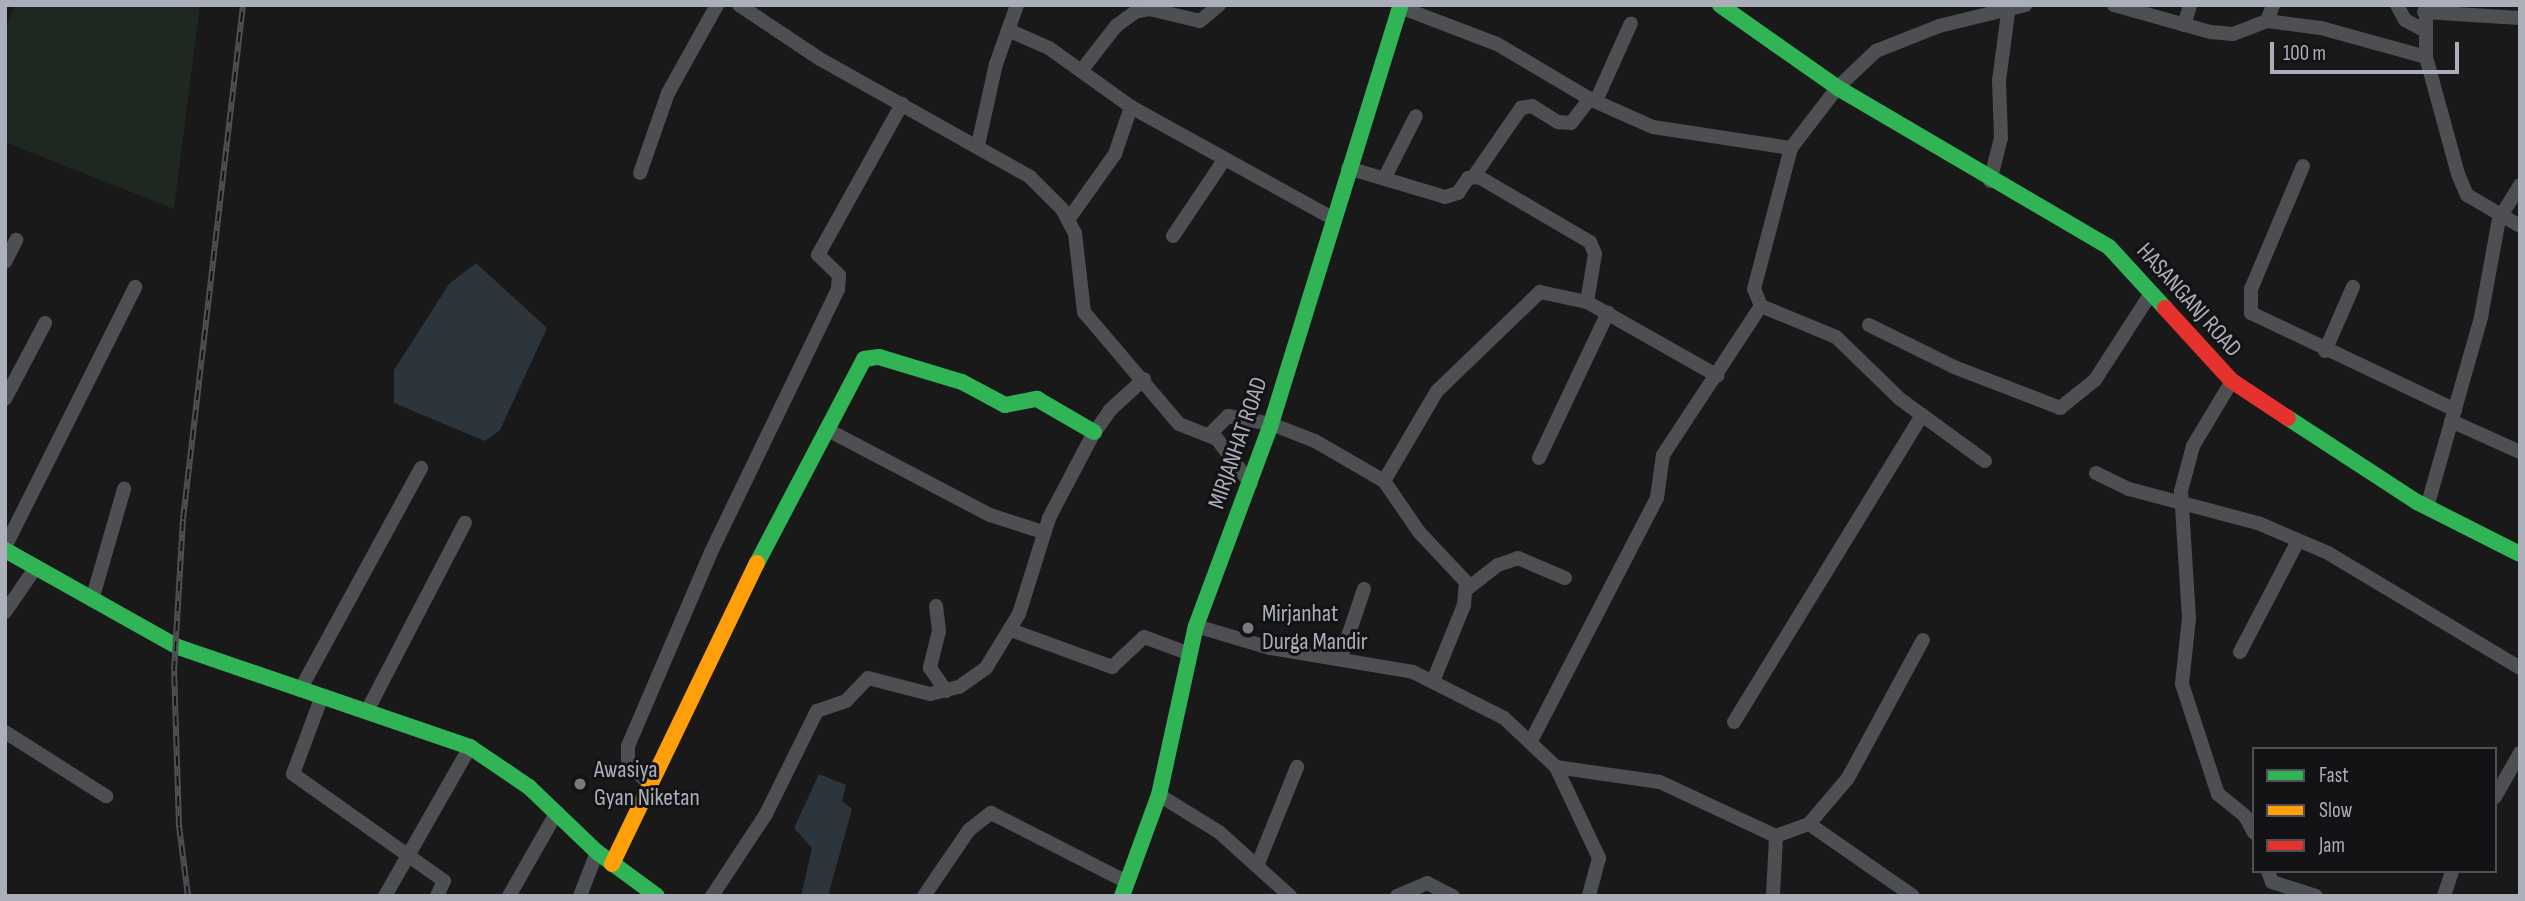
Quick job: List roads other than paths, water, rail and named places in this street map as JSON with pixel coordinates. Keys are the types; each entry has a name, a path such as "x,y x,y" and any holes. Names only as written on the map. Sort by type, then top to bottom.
{"street":[{"path":"640,173 668,93 717,5"},
{"path":"739,5 820,60 978,145 1030,177 1068,220 1079,249 1084,312 1144,379 1179,424 1209,435 1223,444 1251,484"},
{"path":"978,145 1017,5"},
{"path":"1081,71 1116,26 1140,9 1200,21 1219,5"},
{"name":"HASANGANJ ROAD","path":"1720,5 1838,88 1990,181 2109,247 2232,381 2427,507 2520,554"},
{"path":"1985,461 1922,415 1836,337 1761,306 1754,289 1791,148 1838,88 1876,51 1939,26 2025,5"},
{"path":"2113,5 2184,25 2233,34 2267,21 2321,28 2426,57"},
{"path":"2184,25 2190,5"},
{"path":"2267,21 2273,5"},
{"path":"2397,5 2406,20 2424,30"},
{"path":"1401,6 1497,44 1593,100 1666,131 1791,148"},
{"name":"MIRJANHAT ROAD","path":"1125,889 1159,795 1196,626 1251,484 1271,424 1332,218 1401,6"},
{"path":"1990,181 2001,138 1999,81 2009,7"},
{"path":"2520,18 2425,8 2424,30 2426,57 2467,195 2499,219 2520,226"},
{"path":"1349,168 1445,197 1458,193 1474,176 1521,108 1532,106 1564,124 1576,119 1593,100 1631,23"},
{"path":"1008,30 1049,48 1131,107 1332,218"},
{"path":"649,783 628,765 628,746 711,552 838,289 839,275 818,255 902,104"},
{"path":"1068,220 1115,154 1131,107"},
{"path":"1385,177 1416,116"},
{"path":"1173,236 1224,160"},
{"path":"2303,166 2248,305 2258,320 2326,351 2520,452"},
{"path":"1474,176 1590,242 1595,254 1587,302"},
{"path":"2427,507 2481,317 2499,219 2520,185"},
{"path":"5,262 16,240"},
{"path":"135,288 5,549 178,647 300,690 368,709 470,747 557,812 597,852 657,896"},
{"path":"2326,351 2353,288"},
{"path":"1384,481 1437,391 1535,295 1552,291 1587,302 1718,376"},
{"path":"1869,325 1954,367 2060,408 2095,380 2151,293"},
{"path":"1532,739 1657,498 1663,455 1718,376 1761,306"},
{"path":"1539,458 1608,313"},
{"path":"5,400 45,323"},
{"path":"612,864 649,783 826,429 869,357 962,382 1005,405 1037,399 1094,432"},
{"path":"712,896 766,814 817,711 846,701 872,677 917,692 946,691 986,668 1011,631 1043,532 1094,432 1144,379"},
{"path":"2232,381 2193,446 2181,491 2189,618 2182,684 2218,794 2245,816 2252,829"},
{"path":"1734,722 1922,415"},
{"path":"1209,435 1228,416 1271,424 1315,441 1384,481 1467,589"},
{"path":"826,429 990,515 1043,532"},
{"path":"300,690 421,468"},
{"path":"2096,473 2183,506 2258,523 2298,541 2520,668"},
{"path":"92,600 124,489"},
{"path":"368,709 464,523"},
{"path":"2240,652 2298,541"},
{"path":"1434,679 1467,589 1498,565 1518,558 1565,578"},
{"path":"5,612 36,567"},
{"path":"1341,657 1364,589"},
{"path":"936,606 939,631 930,668 946,691"},
{"path":"1196,626 1270,648 1341,657 1434,679 1532,739 1556,767 1599,858 1589,896"},
{"path":"1011,631 1112,667 1144,637 1190,654"},
{"path":"1556,767 1660,782 1776,836 1808,824 1847,778 1923,640"},
{"path":"322,696 293,774 444,881 437,896"},
{"path":"5,732 106,796"},
{"path":"385,896 406,852 470,747"},
{"path":"2497,793 2520,752"},
{"path":"1257,866 1297,767"},
{"path":"1159,795 1202,819 1290,896"},
{"path":"509,896 557,812"},
{"path":"924,896 969,830 991,813 1125,889"},
{"path":"1808,824 1913,896"},
{"path":"1773,896 1776,836"},
{"path":"580,896 597,852"},
{"path":"2269,873 2272,882 2315,896"},
{"path":"2444,896 2451,873"},
{"path":"1397,896 1427,883 1453,896"}],"railway":[{"path":"188,896 179,826 174,671 183,519 243,5"}],"place":[{"name":"Mirjanhat Durga Mandir","path":"1248,628"},
{"name":"Awasiya Gyan Niketan","path":"580,784"}]}
